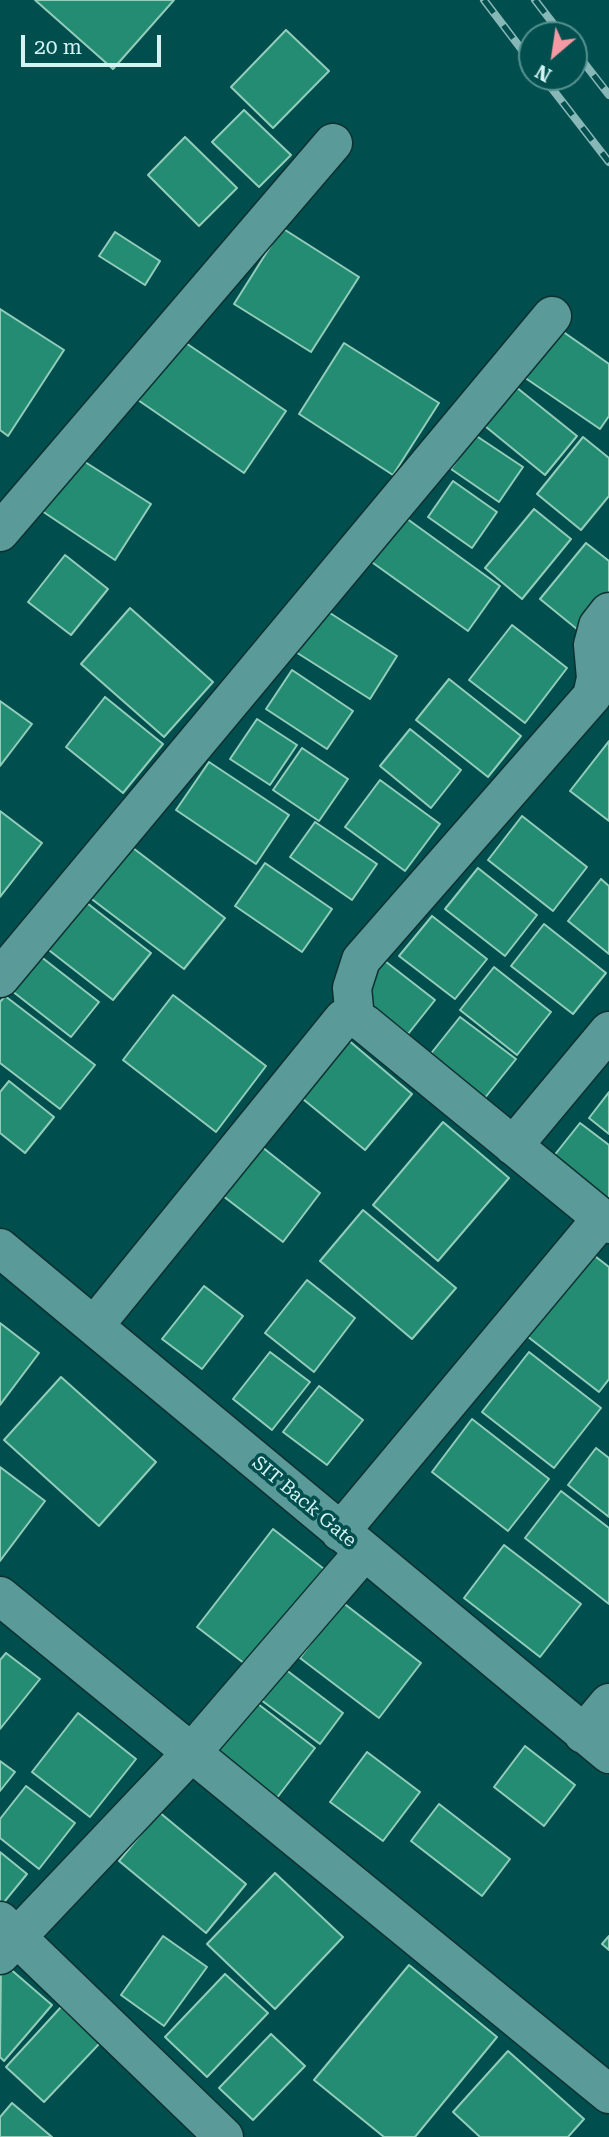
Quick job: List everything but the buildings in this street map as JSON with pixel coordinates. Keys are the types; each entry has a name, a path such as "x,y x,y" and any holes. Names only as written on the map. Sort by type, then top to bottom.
{"street":[{"path":"0,532 333,143"},
{"path":"0,978 552,316"},
{"path":"355,1018 352,988 361,960 592,696 596,678 593,645 598,626 609,612"},
{"path":"94,1326 343,1019 355,1018 605,1221 351,1542 193,1751 6,1938 224,2137"},
{"path":"513,1146 609,1031"},
{"name":"SIT Back Gate","path":"0,1248 596,1744"},
{"path":"0,1596 193,1751 609,2094"},
{"path":"596,1744 609,1703"}],"railway":[{"path":"484,0 518,45"},
{"path":"535,0 551,21"},
{"path":"588,68 609,95"},
{"path":"554,91 609,162"}]}
